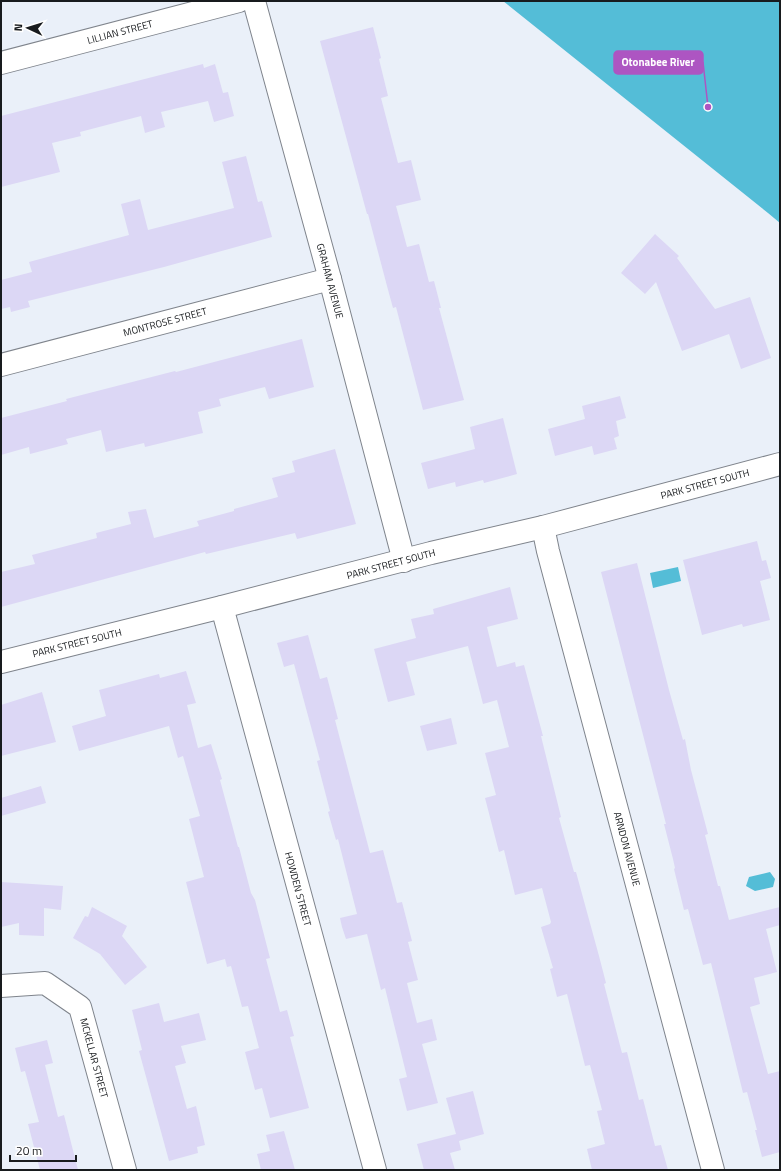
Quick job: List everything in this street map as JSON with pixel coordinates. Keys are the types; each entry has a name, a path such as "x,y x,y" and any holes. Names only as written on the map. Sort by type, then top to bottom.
{"street":[{"name":"LILLIAN STREET","path":"1,63 239,1"},
{"name":"GRAHAM AVENUE","path":"254,1 330,279 404,561"},
{"name":"MONTROSE STREET","path":"1,365 330,279"},
{"name":"PARK STREET SOUTH","path":"1,662 431,553 543,527 780,464"},
{"name":"ARNDON AVENUE","path":"543,527 554,574 713,1170"},
{"name":"HOWDEN STREET","path":"222,607 375,1170"},
{"name":"MCKELLAR STREET","path":"1,986 45,983 80,1007 125,1170"}],"water":[{"path":"503,1 780,1 780,223 768,213"},
{"path":"678,567 681,581 653,588 650,573"},
{"path":"770,872 775,879 773,887 755,891 746,886 749,877"}],"building":[{"path":"373,27 381,58 379,59 388,96 381,98 398,163 411,160 421,200 396,206 407,247 419,244 429,282 434,281 441,308 439,308 464,400 423,410 396,307 393,308 320,41"},
{"path":"203,64 204,68 215,64 223,93 228,92 234,116 214,122 208,101 161,112 165,127 145,133 141,116 80,132 81,136 52,143 60,172 1,187 1,116"},
{"path":"246,156 258,202 262,201 272,237 164,267 28,301 30,307 11,312 10,307 1,309 1,280 32,272 29,262 129,235 121,204 140,199 148,230 234,208 222,162"},
{"path":"655,234 679,256 677,258 715,309 750,297 771,358 741,369 729,334 682,351 656,282 645,294 621,273"},
{"path":"302,339 314,387 269,399 265,387 219,399 221,406 198,412 203,433 145,447 144,443 106,452 101,430 66,439 68,444 30,454 29,447 1,455 1,418 67,401 66,399"},
{"path":"620,396 626,418 616,421 619,436 614,438 617,449 594,455 592,446 555,456 548,429 585,419 582,406"},
{"path":"503,418 517,474 484,483 483,480 456,487 455,482 428,489 421,463 475,449 470,427"},
{"path":"335,449 356,524 297,539 295,533 206,554 205,552 1,607 1,572 35,564 32,555 97,538 96,533 131,524 128,512 146,509 154,538 199,526 197,521 278,497 272,478 295,472 292,461"},
{"path":"757,541 762,561 766,560 771,578 760,581 770,620 743,627 742,624 702,635 683,560"},
{"path":"637,563 669,690 683,740 685,739 691,770 708,834 705,835 718,886 720,886 729,920 780,907 780,925 766,929 777,972 754,978 760,1004 750,1007 768,1074 780,1071 780,1152 762,1157 747,1092 743,1093 711,963 703,965 688,909 684,910 664,824 666,824 601,572"},
{"path":"510,587 518,619 487,627 497,667 515,662 516,667 524,665 543,736 541,736 561,817 559,818 574,872 576,872 599,956 606,983 604,984 622,1053 627,1052 639,1100 643,1099 655,1146 661,1145 668,1170 592,1170 587,1149 605,1144 597,1111 602,1110 590,1065 585,1066 567,994 557,997 550,969 553,968 541,927 550,924 551,922 542,888 515,895 504,850 499,852 485,798 496,795 485,753 509,747 497,700 483,704 468,646 406,662 415,695 388,702 374,649 416,638 411,619 434,614 433,609"},
{"path":"308,635 320,679 327,677 338,719 335,720 370,853 383,850 397,903 402,902 412,941 408,942 418,980 407,983 417,1023 432,1019 437,1040 422,1044 438,1103 407,1111 399,1079 407,1077 385,988 381,990 367,934 346,939 342,927 340,918 357,914 338,839 336,840 328,812 330,811 317,761 320,760 294,664 284,667 277,643"},
{"path":"186,671 196,703 187,705 198,748 211,744 222,779 220,780 251,893 255,900 270,958 266,959 280,1012 287,1010 294,1036 290,1037 309,1108 270,1118 262,1088 255,1090 245,1052 259,1048 248,1006 242,1007 231,966 227,967 225,959 207,964 186,882 204,877 189,819 200,816 183,756 178,758 169,726 79,751 72,726 106,716 99,690 159,674 160,678"},
{"path":"42,692 56,742 1,756 1,705"},
{"path":"451,718 457,744 427,751 420,726"},
{"path":"41,786 46,803 1,816 1,798"},
{"path":"1,882 63,886 61,910 44,908 44,936 19,935 19,923 1,927"},
{"path":"92,907 127,926 122,936 147,967 125,985 100,954 73,938 85,916 88,917"},
{"path":"159,1003 164,1022 199,1013 206,1040 181,1046 186,1063 175,1066 187,1109 196,1106 205,1145 197,1147 198,1153 169,1161 139,1051 142,1050 132,1010"},
{"path":"47,1040 53,1063 45,1065 58,1117 64,1115 78,1170 40,1170 28,1124 39,1122 25,1071 21,1072 15,1048"},
{"path":"473,1091 484,1134 459,1141 461,1150 450,1153 455,1170 424,1170 417,1144 456,1134 446,1098"},
{"path":"284,1131 295,1170 261,1170 257,1154 270,1151 266,1135"}],"place":[{"name":"Otonabee River","path":"708,107"}]}
